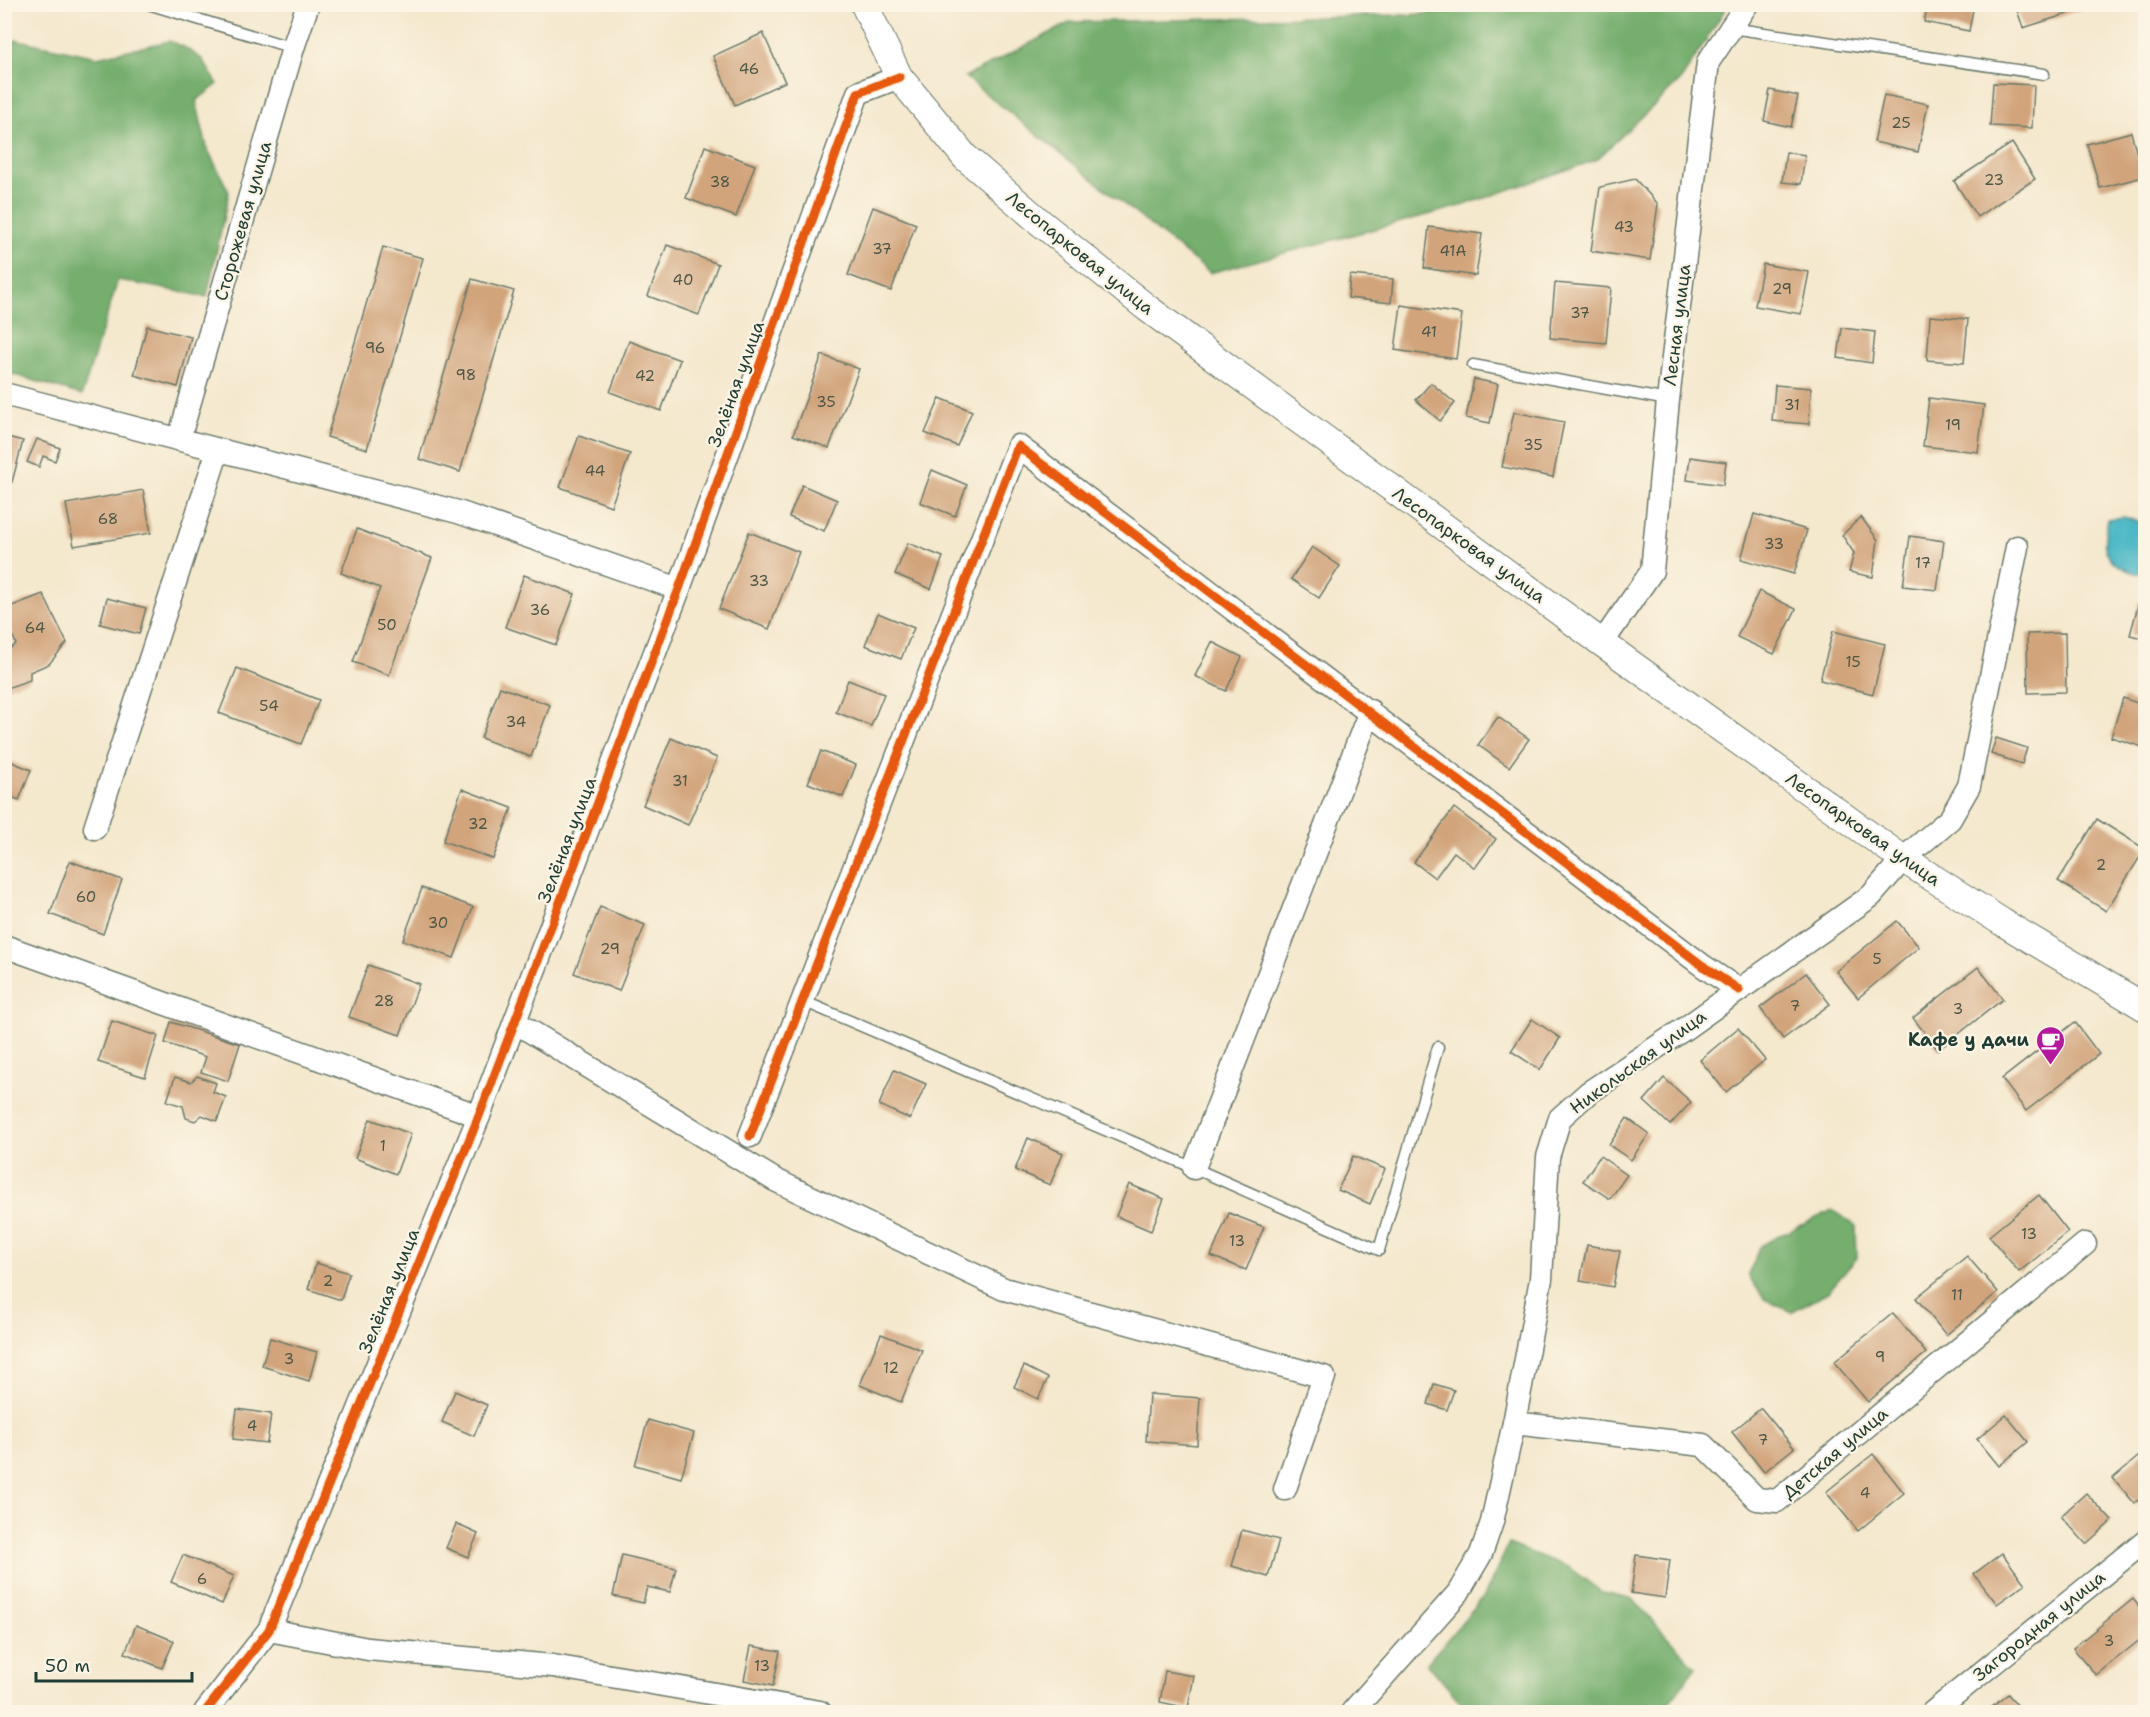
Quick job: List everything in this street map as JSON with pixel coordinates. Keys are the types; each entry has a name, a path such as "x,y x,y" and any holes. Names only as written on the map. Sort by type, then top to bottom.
{"street":[{"name":"Сторожевая улица","path":"179,439 293,48 308,4"},
{"name":"Лесопарковая улица","path":"864,4 899,77 965,157 1041,223 1147,308 1602,642 1903,859 2145,1008"},
{"name":"Лесная улица","path":"1602,642 1652,571 1668,400 1708,62 1747,4"},
{"name":"Зелёная улица","path":"205,1713 268,1630 479,1116 679,589 858,93 899,77"},
{"path":"4,394 458,512 679,589"},
{"path":"750,1136 1018,446 1739,990"},
{"path":"95,828 218,450"},
{"name":"Никольская улица","path":"1353,1713 1458,1593 1481,1554 1491,1522 1514,1423 1541,1279 1548,1157 1560,1118 1588,1093 1871,896 1903,859 1950,819 1969,786 2018,547"},
{"path":"1194,1168 1370,711"},
{"path":"4,946 479,1116"},
{"path":"516,1022 775,1180 1004,1289 1324,1377 1285,1489"},
{"name":"Детская улица","path":"1514,1423 1703,1445 1757,1499 1777,1501 2085,1244"},
{"name":"Загородная улица","path":"1933,1713 2145,1540"},
{"path":"268,1630 368,1649 553,1666 820,1713"}],"lane":[{"path":"148,4 293,48"},
{"path":"1731,28 2044,74"},
{"path":"1473,365 1668,400"},
{"path":"802,1001 1194,1168 1379,1250 1438,1047"}],"green space":[{"path":"1537,4 1728,5 1681,80 1596,160 1461,206 1210,273 965,77 1071,22 1408,15"},
{"path":"18,40 97,57 169,41 184,47 202,59 218,84 196,101 207,148 229,192 207,297 118,280 82,395 5,372 4,41"},
{"path":"1832,1210 1856,1226 1857,1258 1828,1292 1791,1312 1764,1299 1748,1275 1761,1245"},
{"path":"1509,1544 1568,1567 1602,1592 1631,1598 1696,1667 1666,1707 1670,1712 1461,1712 1461,1703 1427,1663 1484,1596"}],"water":[{"path":"2124,517 2145,524 2145,572 2143,573 2134,573 2118,566 2108,555 2105,536 2108,519"}],"building":[{"path":"1113,4 1152,4 1152,8 1113,10"},
{"path":"1928,4 1974,4 1969,31 1924,22"},
{"path":"2015,4 2082,4 2083,9 2023,28"},
{"path":"763,33 785,82 735,105 713,56"},
{"path":"1993,83 2034,85 2032,128 1990,126"},
{"path":"1770,90 1798,96 1791,127 1764,121"},
{"path":"1884,95 1928,104 1918,152 1874,142"},
{"path":"2131,132 2143,177 2100,188 2087,144"},
{"path":"2012,143 2035,179 1977,217 1954,181"},
{"path":"705,146 755,165 736,217 686,198"},
{"path":"1786,152 1805,155 1801,184 1782,182"},
{"path":"1635,179 1658,204 1650,260 1591,251 1600,187"},
{"path":"873,207 916,224 891,291 848,275"},
{"path":"1429,227 1482,234 1476,276 1424,268"},
{"path":"667,245 718,264 699,315 648,296"},
{"path":"383,247 423,258 367,449 327,437"},
{"path":"1763,264 1809,272 1801,314 1755,306"},
{"path":"1350,275 1393,279 1391,303 1348,298"},
{"path":"472,279 514,291 460,472 419,459"},
{"path":"1555,283 1611,288 1606,343 1550,338"},
{"path":"1401,305 1462,314 1456,359 1395,350"},
{"path":"1930,316 1968,319 1964,363 1927,360"},
{"path":"147,326 191,337 178,387 134,375"},
{"path":"1842,328 1875,332 1872,363 1838,358"},
{"path":"629,341 680,360 661,411 610,392"},
{"path":"822,355 859,369 829,448 793,435"},
{"path":"1474,379 1498,384 1490,423 1466,418"},
{"path":"1431,383 1455,403 1440,421 1416,400"},
{"path":"1775,385 1811,388 1809,424 1772,421"},
{"path":"940,398 972,411 957,446 925,433"},
{"path":"1929,398 1984,405 1978,452 1923,446"},
{"path":"1514,412 1564,422 1553,477 1502,467"},
{"path":"4,436 23,441 12,482 4,480"},
{"path":"579,436 630,454 611,506 560,487"},
{"path":"37,439 60,448 55,461 43,456 39,467 27,462"},
{"path":"1690,457 1726,462 1723,485 1687,480"},
{"path":"932,470 967,485 955,516 920,502"},
{"path":"802,485 837,500 824,531 789,517"},
{"path":"143,490 151,533 74,546 66,504"},
{"path":"1754,514 1807,530 1794,574 1741,559"},
{"path":"1861,517 1878,540 1873,577 1849,572 1854,553 1842,535"},
{"path":"357,529 432,558 389,675 353,662 380,588 341,573"},
{"path":"749,532 799,552 769,629 719,609"},
{"path":"1910,536 1944,541 1937,590 1903,586"},
{"path":"908,543 943,557 931,589 895,574"},
{"path":"1312,547 1340,566 1319,598 1291,579"},
{"path":"524,575 575,594 556,645 505,627"},
{"path":"1759,591 1796,609 1774,654 1737,637"},
{"path":"43,594 67,643 49,664 30,672 30,680 4,689 4,653 16,644 4,609"},
{"path":"107,598 146,608 139,634 100,624"},
{"path":"2139,602 2146,604 2146,639 2130,635"},
{"path":"878,613 914,628 901,659 865,645"},
{"path":"1833,631 1885,644 1873,694 1820,680"},
{"path":"2065,633 2066,692 2028,693 2027,634"},
{"path":"1212,642 1242,657 1226,691 1195,676"},
{"path":"237,668 319,700 301,744 219,713"},
{"path":"848,680 884,694 871,726 836,712"},
{"path":"500,687 550,705 531,757 481,738"},
{"path":"2123,698 2146,706 2146,748 2111,737"},
{"path":"1498,717 1529,739 1509,767 1478,745"},
{"path":"671,738 717,758 688,825 643,805"},
{"path":"1996,738 2027,748 2022,764 1991,754"},
{"path":"821,751 856,765 843,797 808,783"},
{"path":"5,759 31,770 19,800 4,794"},
{"path":"462,789 512,808 493,859 443,841"},
{"path":"1454,808 1496,839 1475,868 1454,852 1435,878 1414,862"},
{"path":"2097,819 2145,849 2106,911 2058,881"},
{"path":"70,861 122,880 103,934 50,914"},
{"path":"422,888 473,907 454,958 403,940"},
{"path":"600,907 645,925 619,991 574,973"},
{"path":"1897,921 1919,947 1858,998 1836,971"},
{"path":"368,965 419,984 400,1035 349,1017"},
{"path":"1978,967 2003,999 1938,1050 1913,1018"},
{"path":"1806,973 1830,1004 1783,1039 1760,1008"},
{"path":"1532,1019 1560,1038 1540,1070 1511,1051"},
{"path":"112,1021 158,1036 145,1077 98,1062"},
{"path":"171,1022 240,1044 228,1081 201,1072 206,1057 165,1043"},
{"name":"Кафе у дачи","path":"2075,1022 2099,1054 2026,1111 2002,1079"},
{"path":"1738,1028 1765,1060 1726,1092 1700,1060"},
{"path":"894,1070 926,1084 910,1119 879,1105"},
{"path":"197,1076 216,1083 213,1092 226,1097 217,1121 202,1115 195,1121 186,1118 183,1106 167,1101 175,1077 191,1082"},
{"path":"1664,1078 1691,1102 1670,1125 1644,1101"},
{"path":"1627,1118 1649,1134 1631,1160 1609,1145"},
{"path":"370,1119 411,1134 396,1174 355,1158"},
{"path":"1028,1138 1063,1153 1050,1185 1015,1170"},
{"path":"1353,1156 1385,1169 1370,1204 1338,1190"},
{"path":"1600,1156 1627,1175 1610,1199 1583,1181"},
{"path":"1129,1184 1164,1199 1151,1231 1116,1216"},
{"path":"2039,1195 2068,1232 2019,1272 1989,1236"},
{"path":"1229,1213 1264,1227 1246,1270 1211,1256"},
{"path":"1587,1245 1620,1251 1613,1287 1580,1281"},
{"path":"1967,1256 1998,1292 1946,1335 1916,1298"},
{"path":"316,1263 349,1273 341,1300 308,1289"},
{"path":"1893,1313 1926,1353 1868,1402 1834,1362"},
{"path":"881,1334 922,1350 901,1402 860,1385"},
{"path":"270,1338 317,1352 309,1381 262,1366"},
{"path":"1024,1366 1048,1378 1038,1399 1014,1387"},
{"path":"1434,1384 1454,1390 1447,1410 1428,1404"},
{"path":"455,1391 487,1405 474,1436 442,1422"},
{"path":"1149,1394 1200,1398 1197,1445 1146,1441"},
{"path":"1761,1408 1794,1448 1764,1472 1732,1432"},
{"path":"237,1409 271,1414 267,1443 233,1439"},
{"path":"2006,1415 2028,1442 1999,1466 1977,1439"},
{"path":"648,1420 694,1433 681,1478 635,1465"},
{"path":"2146,1450 2146,1495 2135,1504 2113,1478"},
{"path":"1873,1454 1904,1493 1858,1531 1826,1492"},
{"path":"2086,1493 2112,1521 2086,1544 2061,1516"},
{"path":"456,1524 478,1534 468,1557 446,1548"},
{"path":"1242,1530 1279,1540 1268,1577 1232,1566"},
{"path":"2002,1553 2025,1584 1997,1604 1974,1574"},
{"path":"183,1555 234,1576 222,1604 171,1582"},
{"path":"622,1555 676,1568 670,1592 647,1587 643,1603 613,1596"},
{"path":"1636,1555 1670,1560 1665,1598 1631,1593"},
{"path":"2133,1599 2146,1615 2146,1635 2096,1675 2073,1648"},
{"path":"136,1625 174,1641 162,1668 125,1653"},
{"path":"751,1646 780,1651 773,1686 744,1680"},
{"path":"1165,1671 1194,1676 1188,1708 1160,1702"},
{"path":"2008,1694 2023,1712 1986,1712"}],"cycle path":[{"path":"205,1712 269,1630 479,1116 679,589 858,93 899,77"},
{"path":"750,1136 1018,446 1703,966 1739,990"}],"place":[{"name":"Кафе у дачи","path":"2050,1066"}]}
